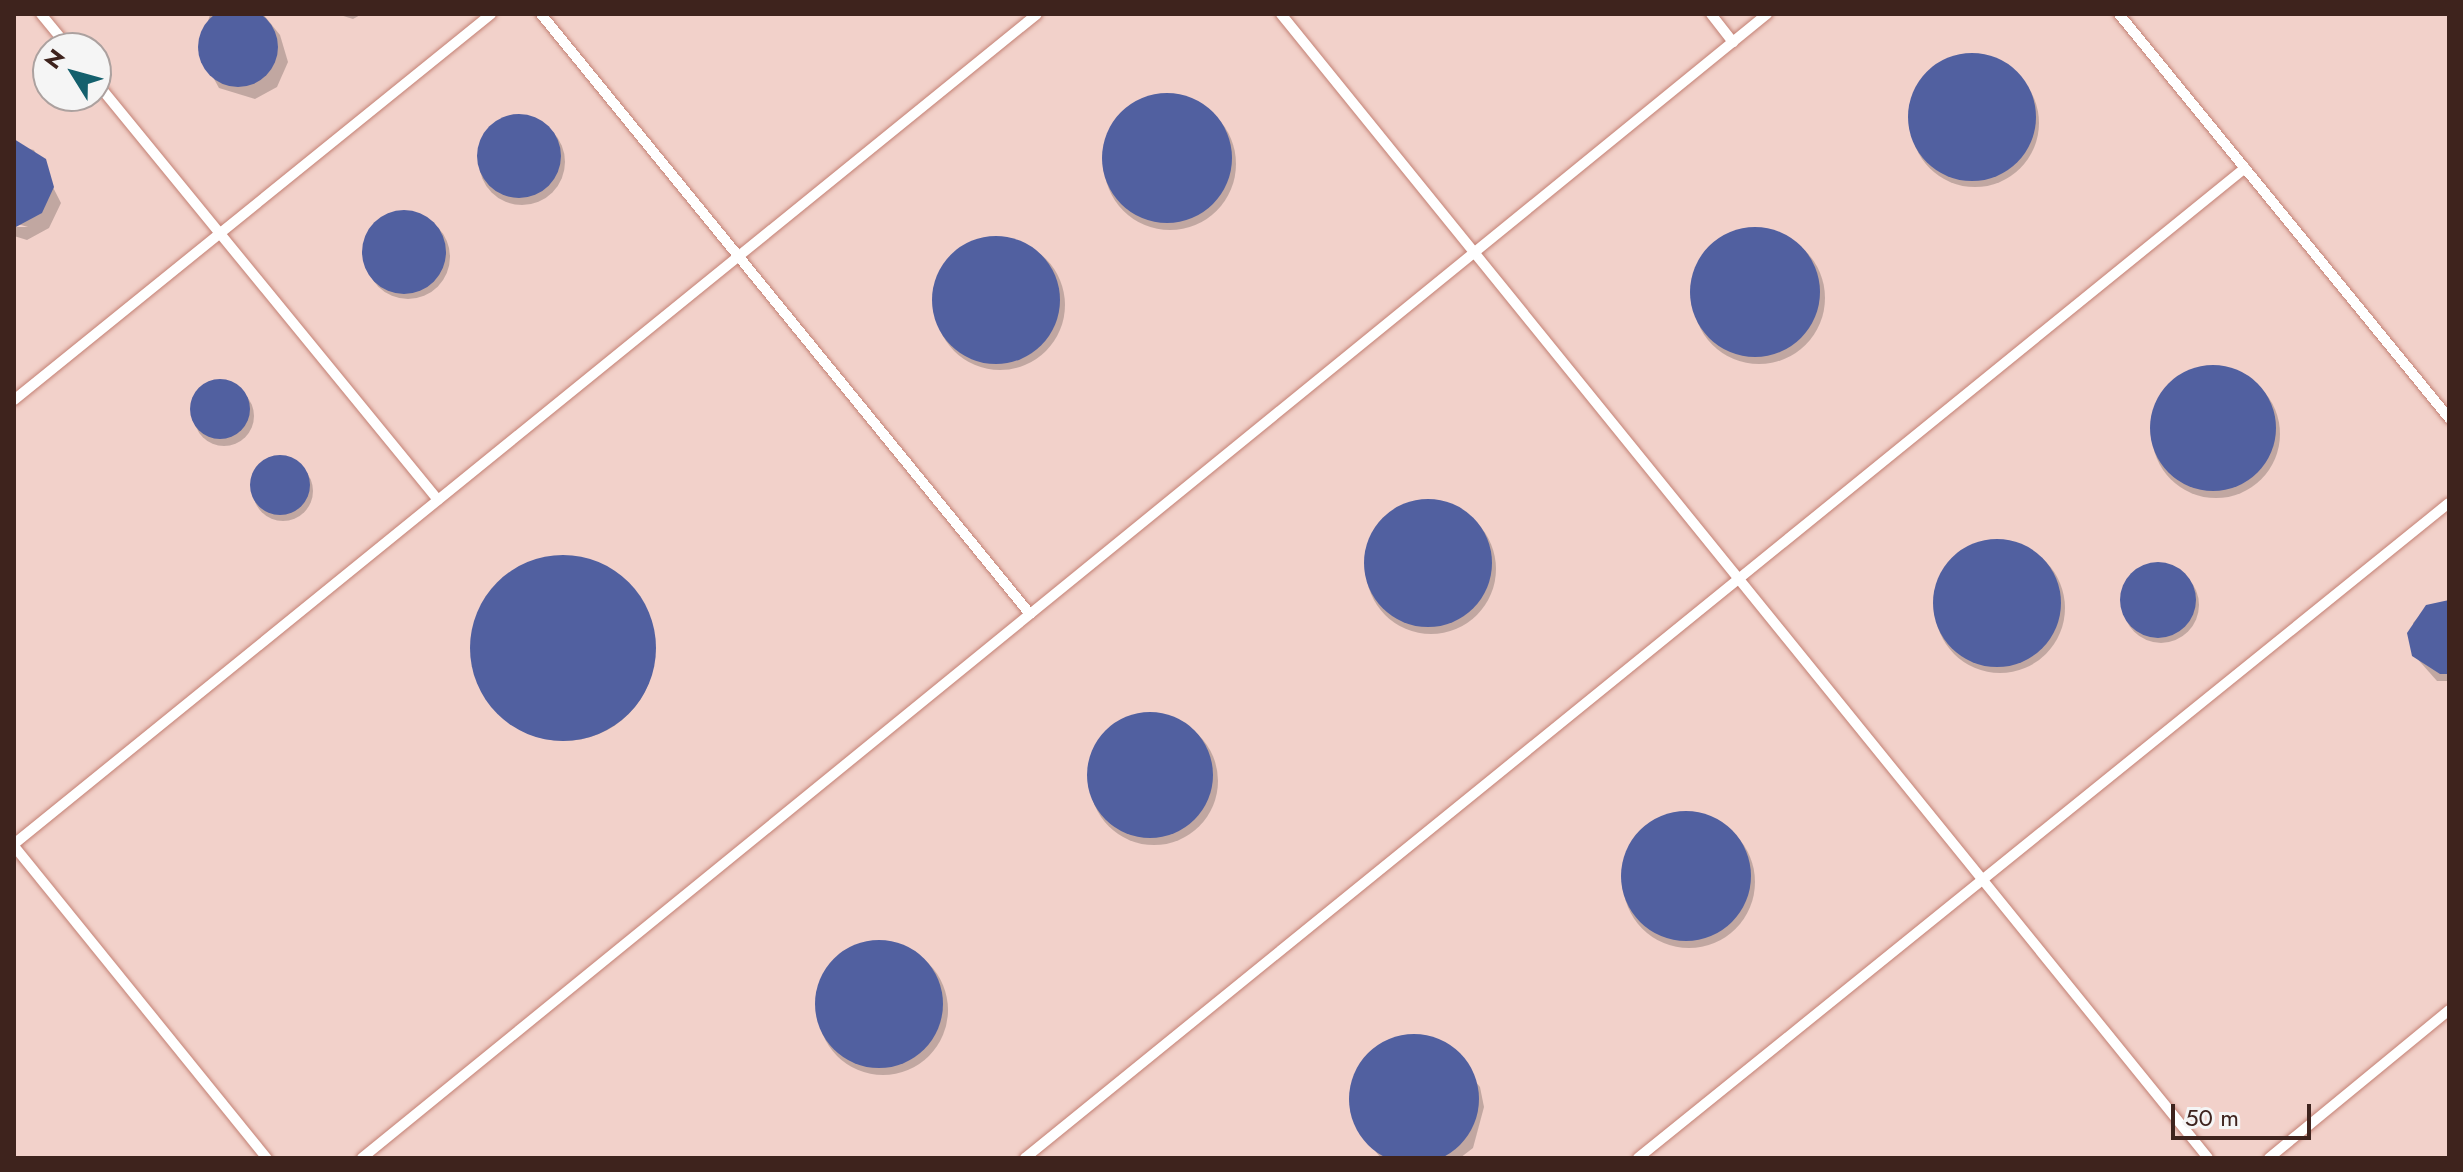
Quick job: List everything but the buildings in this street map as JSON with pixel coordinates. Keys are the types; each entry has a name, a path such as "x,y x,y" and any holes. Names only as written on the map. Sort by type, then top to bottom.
{"lane":[{"path":"41,14 56,32"},
{"path":"14,400 491,14"},
{"path":"541,14 1030,614"},
{"path":"267,1158 14,845 1037,14"},
{"path":"1281,14 2208,1158"},
{"path":"1711,14 1733,42"},
{"path":"362,1158 1767,14"},
{"path":"2119,14 2449,418"},
{"path":"112,102 438,500"},
{"path":"1025,1158 2245,168"},
{"path":"1638,1158 2449,503"},
{"path":"2269,1158 2449,1010"}],"shaded area":[{"path":"14,14 2449,14 2449,1158 14,1158"}]}
